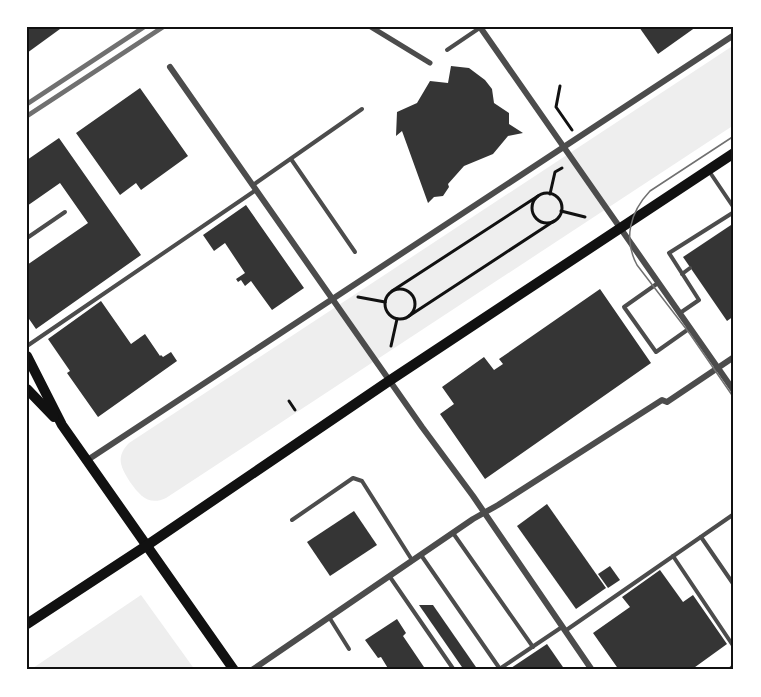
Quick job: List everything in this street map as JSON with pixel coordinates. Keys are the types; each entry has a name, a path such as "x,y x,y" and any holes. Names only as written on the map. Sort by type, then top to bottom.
{"main road":[{"path":"27,624 734,153"},
{"path":"27,356 62,425 234,670"},
{"path":"27,389 62,425"}],"street":[{"path":"371,27 430,63"},
{"path":"481,27 734,391"},
{"path":"86,461 734,35"},
{"path":"170,67 389,381 485,513 592,670"},
{"path":"252,670 453,533 662,400 667,402 734,357"}],"lane":[{"path":"447,50 481,27"},
{"path":"27,346 254,188 362,109"},
{"path":"291,159 356,252"},
{"path":"680,313 699,300 669,253 734,210 709,170"},
{"path":"27,238 65,212"},
{"path":"682,274 690,268"},
{"path":"659,282 624,307 656,352 690,328"},
{"path":"292,520 353,478 362,481 412,560"},
{"path":"421,555 499,669 563,629 734,514"},
{"path":"453,533 532,647"},
{"path":"701,537 734,585"},
{"path":"673,556 734,647"},
{"path":"390,576 454,670"},
{"path":"329,617 349,649"}],"path":[{"path":"560,86 556,107 572,130"},
{"path":"550,194 555,172 561,168"},
{"path":"547,193 559,200 561,211 558,218 409,316 397,319 387,313 385,302 392,291 538,196 547,193"},
{"path":"538,196 532,204 533,214 544,223 554,221"},
{"path":"561,211 585,217"},
{"path":"392,291 402,289 413,298 414,308 409,316"},
{"path":"351,301 358,296 385,302"},
{"path":"391,346 397,319"},
{"path":"289,401 295,410"}],"shaded area":[{"path":"734,45 734,125 166,498 150,500 137,492 124,472 121,462 122,453 129,443"},
{"path":"141,595 195,670 30,670 39,664"}],"building":[{"path":"27,27 59,27 60,29 27,53"},
{"path":"639,27 696,27 658,54"},
{"path":"451,66 469,68 485,80 492,89 494,103 509,113 509,124 523,133 508,136 493,154 464,166 448,184 449,187 443,196 434,197 428,203 402,131 396,136 397,112 417,103 430,81 448,83"},
{"path":"140,88 188,156 141,190 136,183 120,195 76,133"},
{"path":"59,138 141,255 36,329 27,316 27,265 88,223 60,183 27,206 27,160"},
{"path":"246,205 304,288 272,310 251,281 245,286 241,280 238,282 236,279 245,273 225,243 214,251 203,235"},
{"path":"734,223 734,316 727,321 683,257"},
{"path":"600,289 651,363 485,479 440,414 454,404 442,387 484,357 494,370 503,364 499,359"},
{"path":"101,301 131,344 145,334 160,356 163,357 171,352 177,361 98,417 67,373 70,371 48,339"},
{"path":"547,504 606,588 576,609 517,526"},
{"path":"354,511 377,545 330,576 307,542"},
{"path":"610,566 620,580 608,588 598,574"},
{"path":"660,570 683,602 693,595 727,644 691,670 619,670 593,633 630,607 622,597"},
{"path":"419,605 433,605 478,670 464,670"},
{"path":"397,619 406,633 403,636 426,670 389,670 381,657 378,658 365,640"},
{"path":"547,644 565,670 508,670"}],"tram line":[{"path":"734,136 650,191 633,217 630,236 630,245 637,265 690,334 734,398"}],"railway":[{"path":"27,104 144,27"},
{"path":"27,116 163,27"}]}
